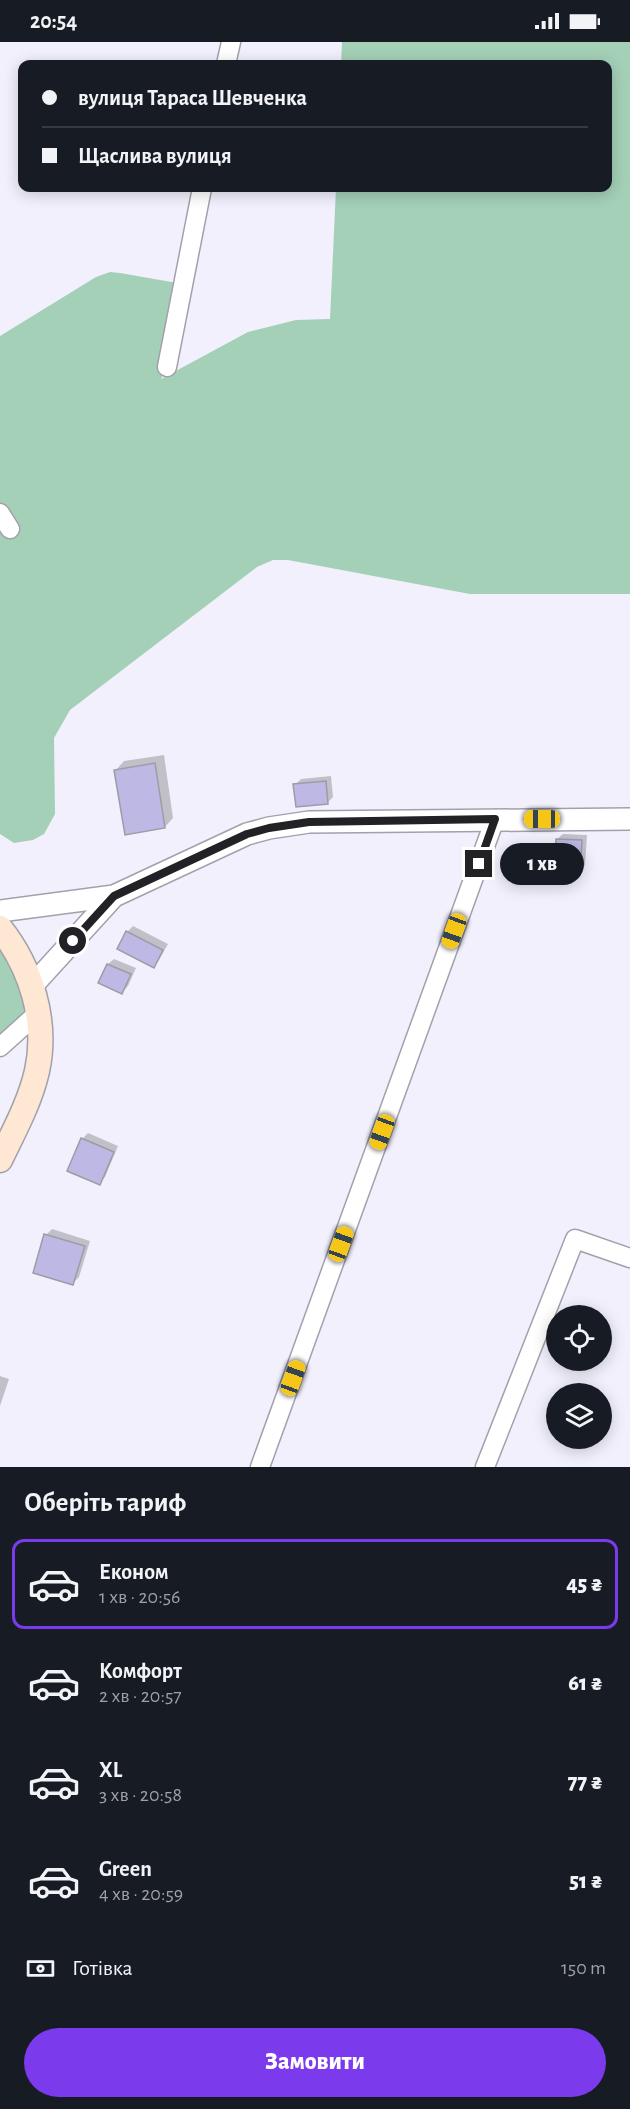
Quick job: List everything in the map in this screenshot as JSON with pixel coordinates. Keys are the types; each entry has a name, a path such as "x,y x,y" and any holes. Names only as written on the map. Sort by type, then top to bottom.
{"main road":[{"path":"0,928 17,954 32,986 39,1012 41,1043 37,1070 26,1106 0,1160"}],"street":[{"path":"227,60 231,42"},
{"path":"167,367 201,192"},
{"path":"0,513 10,529"},
{"path":"260,1467 495,819"},
{"path":"0,911 114,896 247,834 309,822 630,819"},
{"path":"32,986 114,896"},
{"path":"0,1047 39,1012"},
{"path":"484,1467 575,1239 630,1258"}],"green space":[{"path":"342,42 630,42 630,594 470,594 288,560 273,560 257,567 70,710 54,738 55,814 44,834 33,840 14,843 0,834 0,336 96,277 110,272 183,284 167,367 161,379 248,332 296,320 330,319 336,192 612,192 612,60 341,60"},
{"path":"0,928 39,1012 0,1047"}],"building":[{"path":"155,763 165,828 125,835 114,770"},
{"path":"326,781 328,804 296,807 293,784"},
{"path":"556,839 582,840 580,873 554,871"},
{"path":"126,931 163,950 154,968 117,949"},
{"path":"107,964 131,974 122,994 98,983"},
{"path":"81,1138 114,1152 100,1185 67,1171"},
{"path":"44,1234 85,1246 73,1285 33,1273"}],"route":[{"path":"73,941 114,896 247,834 269,828 309,822 495,819 479,864"}]}
